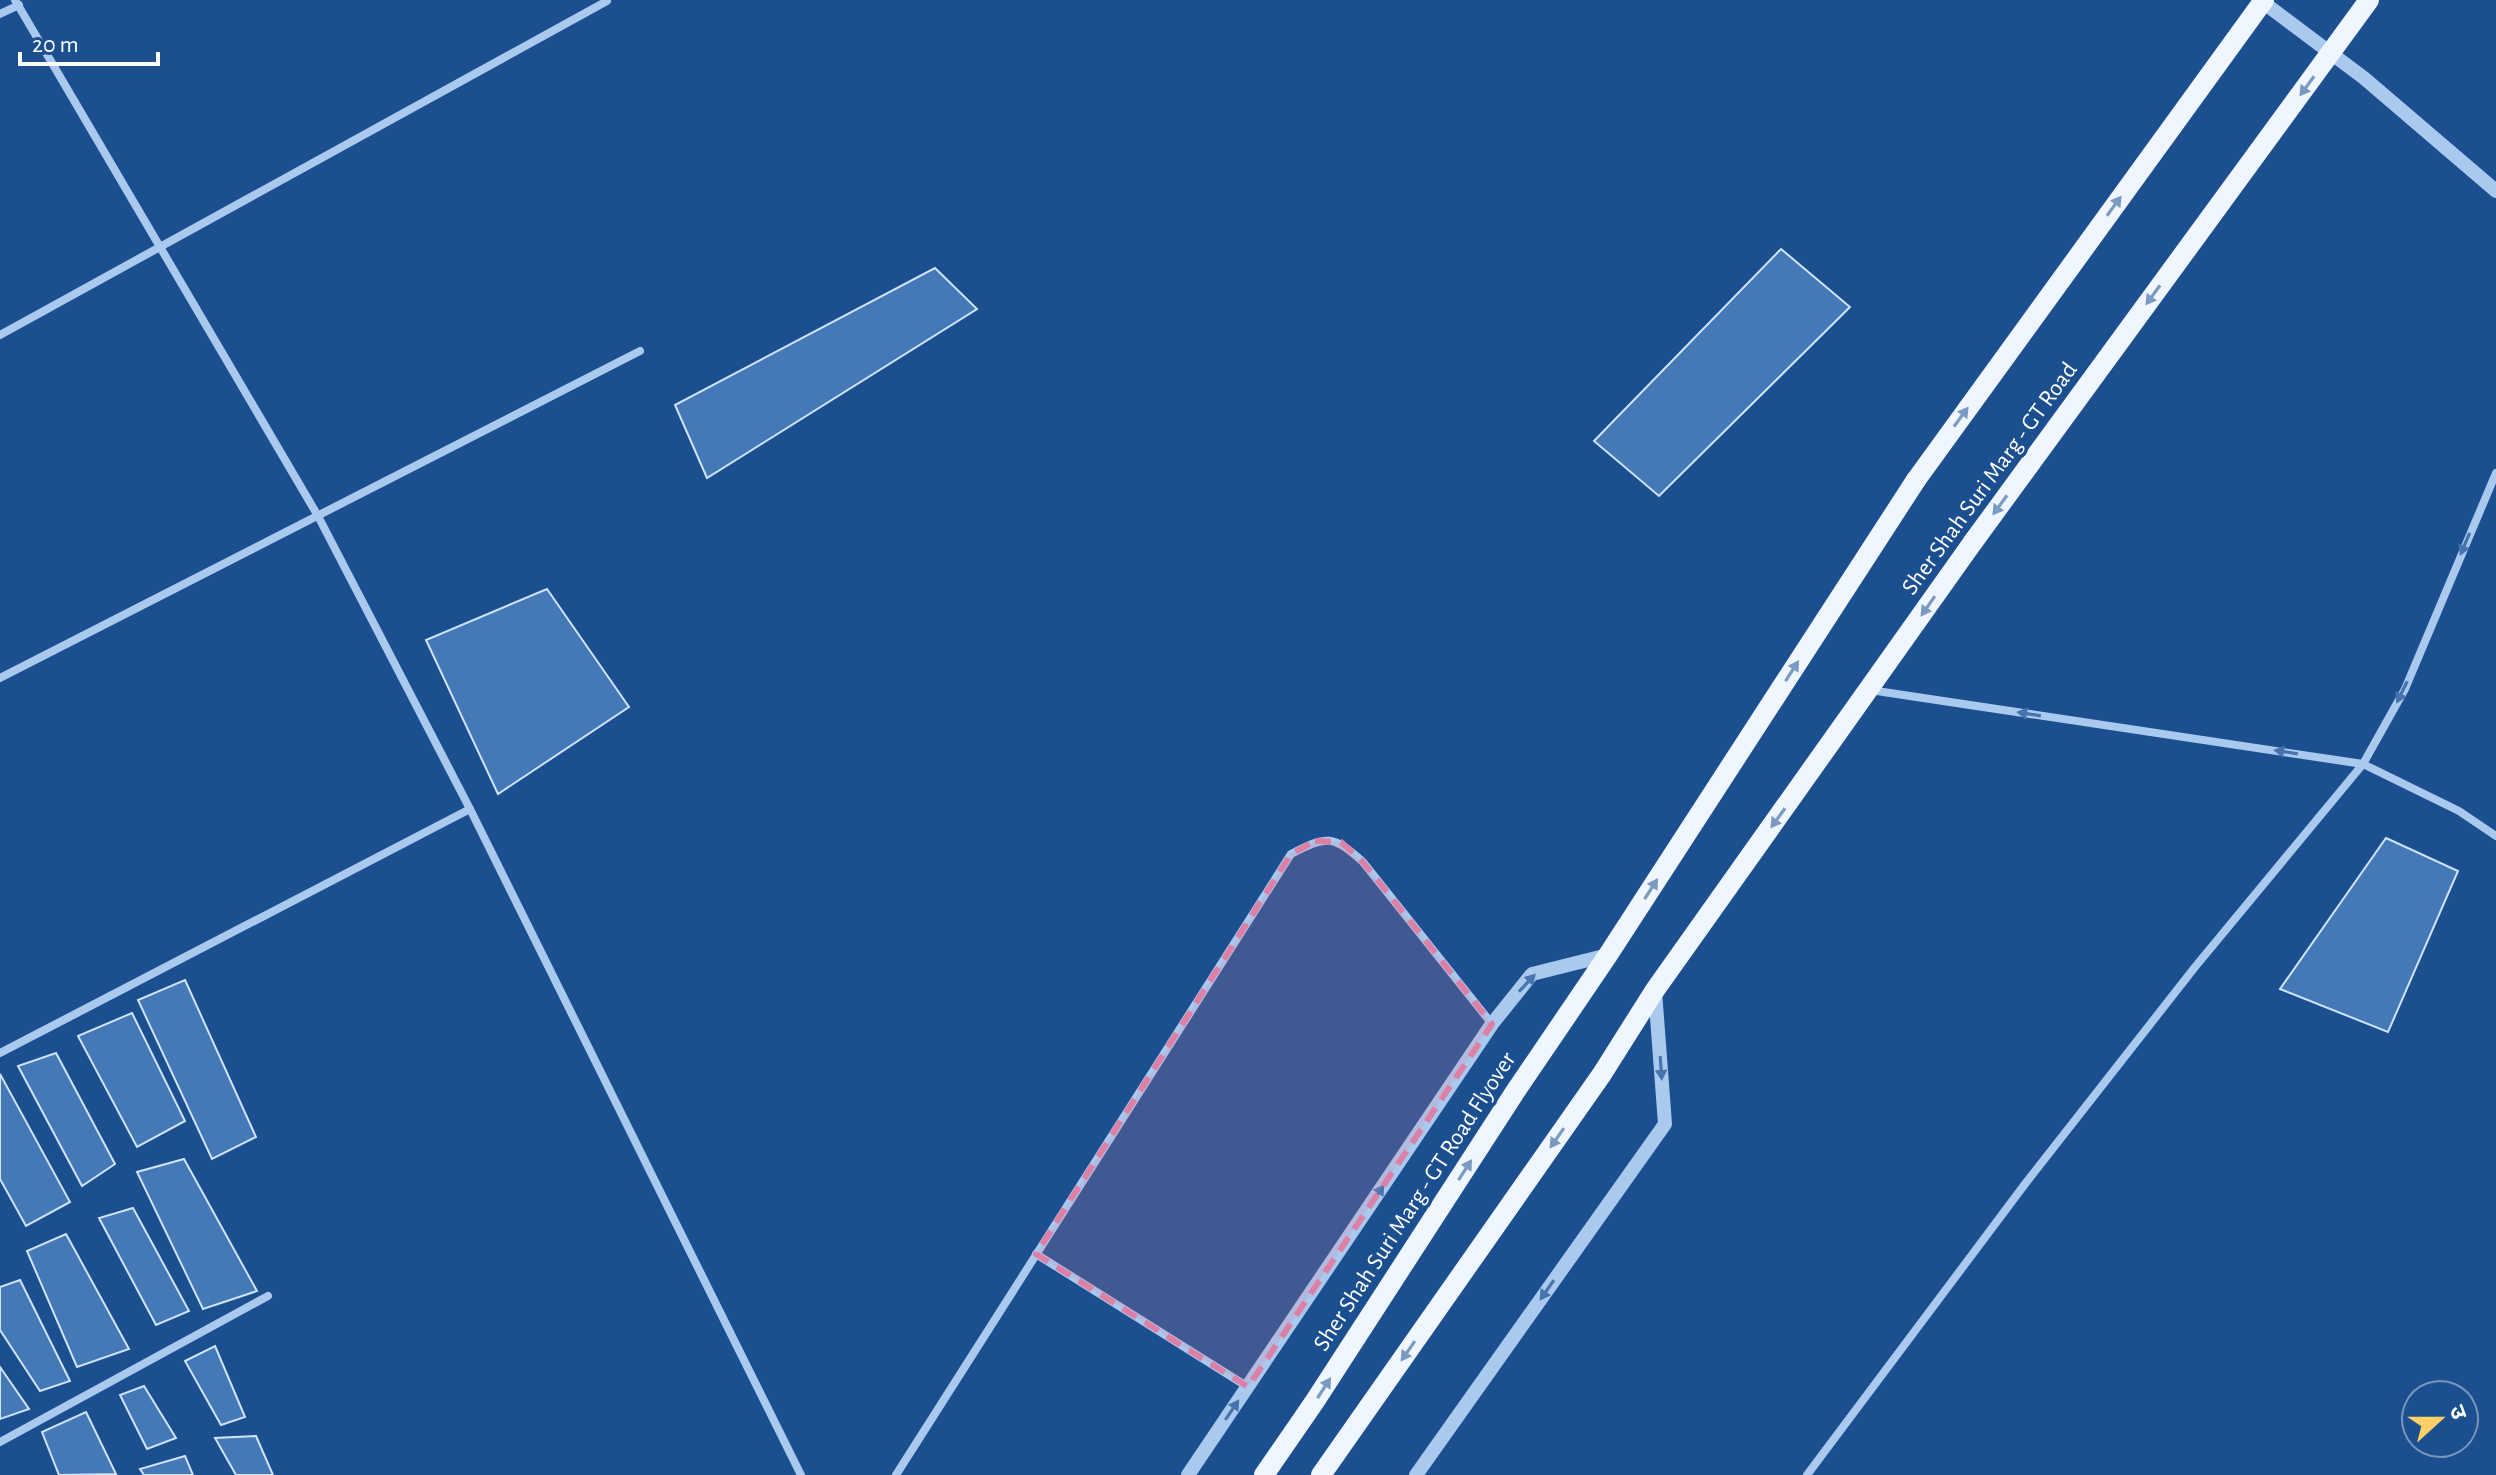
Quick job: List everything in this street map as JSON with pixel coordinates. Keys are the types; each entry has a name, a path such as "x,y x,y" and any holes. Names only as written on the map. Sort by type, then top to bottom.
{"main road":[{"path":"1608,955 1916,480 2262,0"},
{"name":"Sher Shah Suri Marg - GT Road","path":"1655,990 1973,542 2369,0"},
{"name":"Sher Shah Suri Marg - GT Road Flyover","path":"1264,1475 1608,955"},
{"path":"1321,1475 1602,1074 1655,990"}],"street":[{"path":"2262,0 2364,78 2496,191"},
{"path":"0,335 607,1"},
{"path":"0,14 17,2 318,516 470,809 801,1475"},
{"path":"0,678 640,351"},
{"path":"1807,1475 2025,1184 2195,967 2363,764 2405,689 2496,473"},
{"path":"1870,690 2363,764 2459,811 2496,836"},
{"path":"0,1053 470,809"},
{"path":"896,1475 1291,854 1315,841 1341,842 1363,862 1492,1024"},
{"path":"1188,1475 1492,1024 1532,974 1608,955"},
{"path":"1416,1475 1665,1124 1655,990"},
{"path":"1036,1254 1248,1387"},
{"path":"0,1442 268,1296"}],"highlighted area":[{"path":"1315,841 1341,842 1363,862 1492,1024 1248,1387 1036,1254 1291,854"}],"building":[{"path":"1781,249 1850,307 1659,496 1594,441"},
{"path":"935,268 977,309 707,478 675,405"},
{"path":"547,589 629,707 498,794 426,640"},
{"path":"2386,838 2458,871 2388,1032 2280,989"},
{"path":"185,980 256,1137 212,1159 138,1000"},
{"path":"132,1013 185,1121 137,1147 78,1036"},
{"path":"56,1053 115,1164 82,1186 18,1066"},
{"path":"0,1074 70,1202 26,1226 0,1179"},
{"path":"184,1159 257,1291 203,1309 137,1172"},
{"path":"133,1208 189,1311 156,1325 99,1218"},
{"path":"66,1234 129,1349 77,1367 27,1251"},
{"path":"20,1280 70,1381 40,1391 0,1330 0,1287"},
{"path":"215,1346 245,1417 221,1425 185,1361"},
{"path":"0,1367 29,1409 0,1419"},
{"path":"144,1386 176,1438 147,1449 120,1395"},
{"path":"86,1412 116,1474 59,1475 42,1432"},
{"path":"256,1436 273,1475 236,1475 215,1438"},
{"path":"185,1456 193,1475 144,1475 140,1469"}]}
